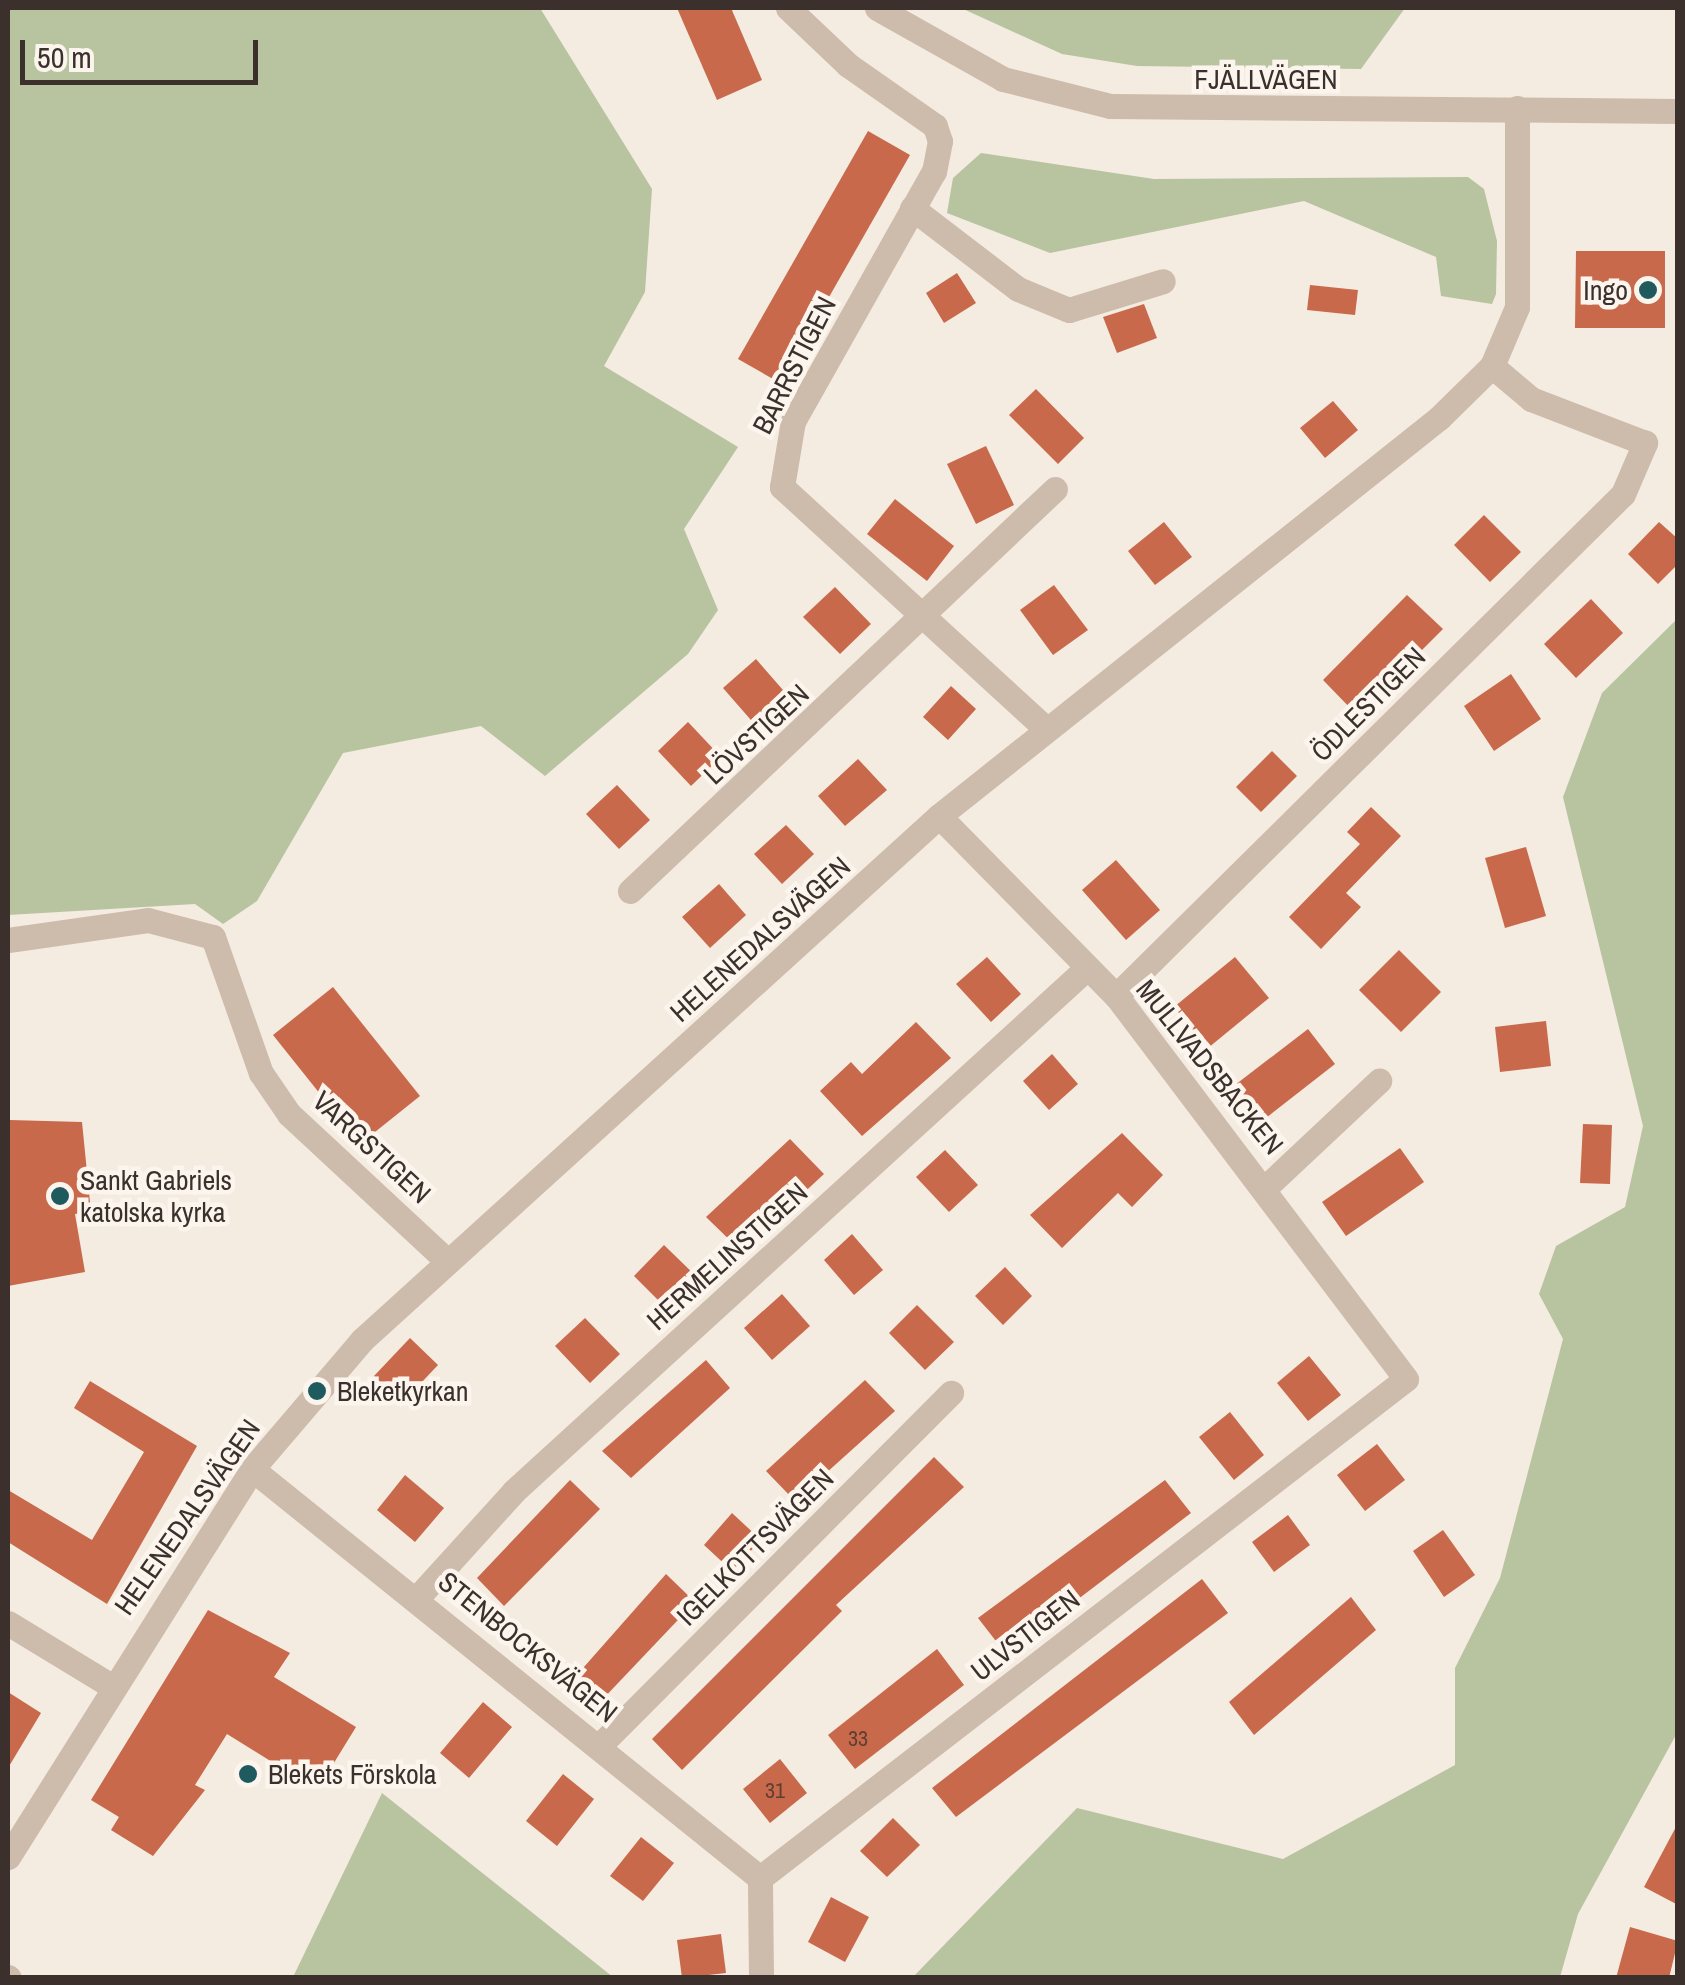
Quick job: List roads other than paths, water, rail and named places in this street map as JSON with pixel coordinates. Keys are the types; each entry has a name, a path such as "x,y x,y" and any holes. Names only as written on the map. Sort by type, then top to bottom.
{"street":[{"name":"BARRSTIGEN","path":"788,8 817,40 934,126 938,158 780,458 792,506 1044,727"},
{"name":"FJÄLLVÄGEN","path":"877,8 1003,79 1110,106 1678,111"},
{"name":"HELENEDALSVÄGEN","path":"8,1857 110,1685 252,1469 445,1259 939,816 1044,727 1439,418 1492,366 1517,308 1517,108"},
{"path":"912,208 1018,289 1069,310 1164,281"},
{"name":"ÖDLESTIGEN","path":"1116,996 1623,494 1645,443 1532,400 1492,366"},
{"path":"924,621 1055,490"},
{"name":"LÖVSTIGEN","path":"630,892 924,621"},
{"name":"MULLVADSBACKEN","path":"939,816 1116,996 1266,1186 1406,1379"},
{"name":"VARGSTIGEN","path":"8,940 148,920 213,936 233,970 261,1073 289,1114 445,1259"},
{"name":"HERMELINSTIGEN","path":"418,1597 514,1491 1086,968"},
{"path":"1266,1186 1379,1081"},
{"name":"ULVSTIGEN","path":"760,1878 1406,1379"},
{"name":"IGELKOTTSVÄGEN","path":"601,1744 951,1393"},
{"name":"STENBOCKSVÄGEN","path":"252,1469 601,1744 760,1878"},
{"path":"8,1623 110,1685"},
{"path":"760,1878 761,1978"}],"place":[{"name":"Ingo","path":"1648,290"},
{"name":"Sankt Gabriels katolska kyrka","path":"60,1196"},
{"name":"Bleketkyrkan","path":"317,1391"},
{"name":"Blekets Förskola","path":"248,1774"}]}
